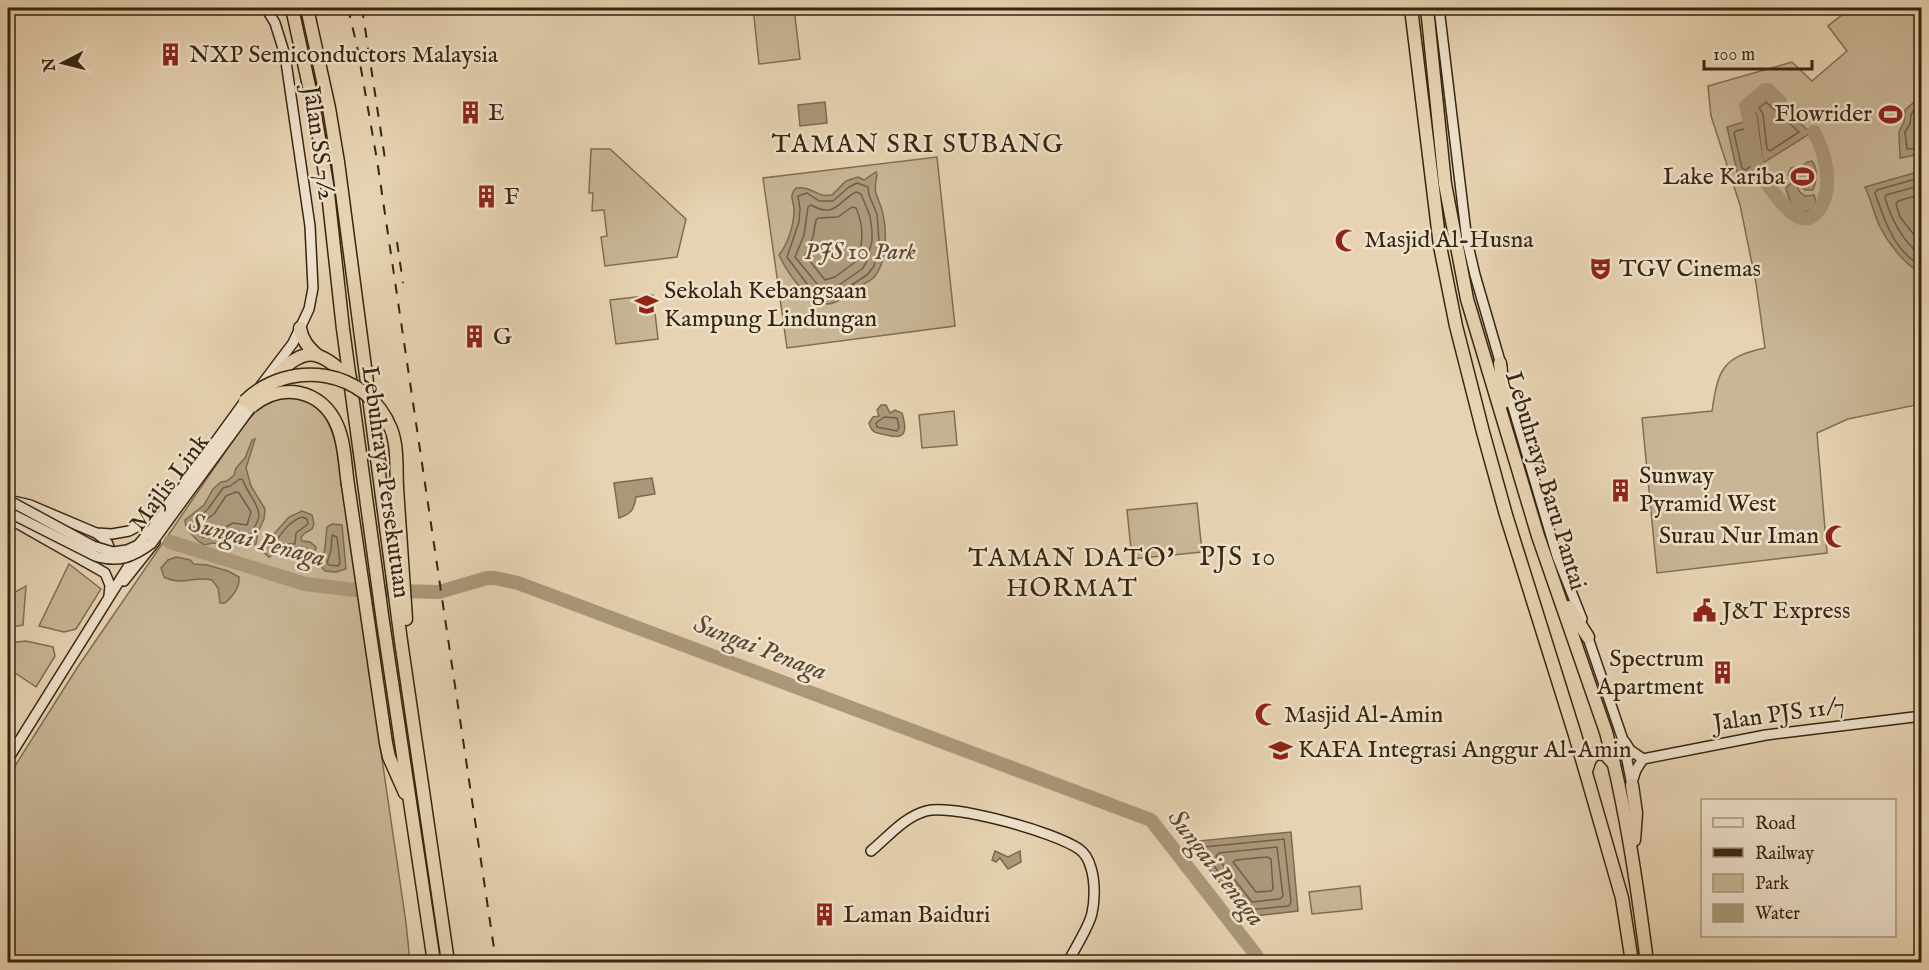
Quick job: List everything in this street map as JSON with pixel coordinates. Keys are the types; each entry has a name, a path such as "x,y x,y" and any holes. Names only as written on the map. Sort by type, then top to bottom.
{"highway":[{"name":"Lebuhraya Persekutuan","path":"292,8 314,109 327,184 383,622 434,963"},
{"name":"Lebuhraya Persekutuan","path":"307,8 329,108 338,162 401,641 448,963"},
{"name":"Lebuhraya Baru Pantai","path":"1411,8 1440,246 1456,326 1506,515 1586,771 1622,898 1632,963"},
{"name":"Lebuhraya Baru Pantai","path":"1427,8 1445,184 1455,246 1467,299 1557,596 1606,732 1632,856 1647,963"},
{"path":"300,328 301,336 306,344 317,355 329,361 350,378"},
{"path":"280,372 293,359 305,355 317,355"},
{"path":"1500,363 1506,424"},
{"path":"248,403 260,387 275,380 313,374 330,376 348,384 376,405 390,428 395,451 406,621 401,641"},
{"path":"248,403 273,393 294,392 307,395 321,404 336,424 348,485 389,757 412,808"},
{"path":"1557,596 1567,604 1588,637"},
{"path":"1586,771 1590,759 1596,753 1605,754 1614,764"},
{"path":"1632,785 1636,813 1632,856"}],"street":[{"name":"Jalan SS 7/2","path":"182,491 226,428 293,343 309,309 313,288 310,226 285,55 266,8"},
{"path":"1439,8 1467,241 1474,275 1557,556 1588,637 1623,740 1632,785"},
{"path":"109,598 137,566 280,372"},
{"name":"Majlis Link","path":"8,500 93,546 112,552 127,550 138,545 152,529 248,403"},
{"name":"Majlis Link","path":"8,512 95,556 109,560 138,554 151,544 248,403"},
{"path":"8,759 130,563 182,491"},
{"path":"96,533 112,534 129,531 148,522 182,491"},
{"path":"8,500 30,505 96,533 109,544 110,550 106,559 94,560 74,554"},
{"path":"8,519 105,573 110,585 109,598"},
{"name":"Jalan PJS 11/7","path":"1643,759 1766,735 1922,716"},
{"path":"1623,740 1630,750 1643,759 1636,770 1632,785"},
{"path":"872,852 906,821 918,814 935,809 960,811 1067,842 1082,851 1087,859 1092,869 1094,887 1092,914 1068,963"}],"green space":[{"path":"753,8 794,8 800,59 759,64"},
{"path":"1851,8 1921,8 1921,404 1848,419 1817,433 1827,553 1657,573 1642,418 1712,411 1720,375 1725,368 1739,356 1765,348 1756,283 1740,205 1711,116 1708,86 1792,62 1812,81 1847,51 1828,26"},
{"path":"591,149 610,149 686,219 677,257 605,266 601,237 607,236 604,210 592,211 593,193 589,193"},
{"name":"PJS 10 Park","path":"937,157 955,326 787,348 763,178"},
{"path":"653,295 658,339 616,344 610,300"},
{"path":"281,396 304,400 319,408 328,423 336,445 410,962 8,962 8,777 77,668 243,426 260,409"},
{"path":"954,411 957,445 922,448 919,415"},
{"path":"1197,503 1202,552 1132,559 1127,510"},
{"path":"69,564 101,589 76,629 64,632 39,626"},
{"path":"26,586 23,625 8,628 8,596"},
{"path":"26,641 53,647 55,656 36,687 8,668 8,643"},
{"path":"1360,886 1362,909 1312,914 1309,892"}],"water":[{"path":"1921,90 1921,154 1900,158 1899,132 1904,122 1905,110 1914,102 1915,93"},
{"path":"1768,93 1811,133 1763,163 1757,115 1749,107"},
{"path":"825,102 827,123 800,126 798,105"},
{"path":"1750,120 1759,172 1739,180 1727,127"},
{"name":"Lake Kariba","path":"1812,161 1816,171 1815,183 1813,190 1805,190 1788,175 1791,168 1801,169 1807,162"},
{"path":"1922,171 1921,273 1903,259 1888,240 1880,227 1865,187"},
{"path":"876,172 876,192 885,229 884,255 879,270 872,279 840,300 825,304 816,301 794,280 779,255 792,228 794,210 792,194 796,188 802,188 822,195 832,195 846,181 858,177 864,180"},
{"path":"1791,183 1797,185 1799,191 1805,196 1814,195 1816,201 1814,208 1802,212 1794,208 1786,188"},
{"path":"881,405 886,405 890,413 895,410 902,413 905,429 902,435 894,436 873,431 869,423 873,417 879,416 877,410"},
{"path":"255,439 246,468 251,486 265,509 256,544 253,545 233,537 224,545 213,543 204,545 194,538 185,520 204,505 213,489 234,475 236,468 245,458 252,440"},
{"path":"652,478 655,494 636,497 631,511 619,518 614,483"},
{"path":"302,511 312,515 314,524 312,529 301,537 302,541 310,542 316,547 314,560 311,562 291,551 283,551 269,557 259,548 289,517"},
{"path":"332,524 342,525 346,569 336,572 325,571 321,565 327,527"},
{"path":"176,557 190,560 194,564 228,571 239,577 235,592 225,603 220,603 218,588 212,580 178,581 164,577 161,568 168,560"},
{"path":"1291,832 1298,911 1246,917 1188,842"},
{"path":"995,851 1008,857 1020,851 1021,862 1008,869 1000,858 996,862 992,860"}],"waterway":[{"path":"1780,102 1768,90 1765,90 1746,106 1756,160 1761,174 1779,199 1791,212 1804,219 1810,218 1817,212 1826,194 1825,161 1814,132"},
{"name":"Sungai Penaga","path":"170,542 305,584 354,590 439,592 487,578 518,583 1151,820 1260,962"}],"railway":[{"path":"348,8 377,160 496,962"},
{"path":"362,8 385,159"},
{"path":"397,242 403,283"}],"place":[{"name":"NXP Semiconductors Malaysia","path":"171,55"},
{"name":"E","path":"470,113"},
{"name":"Flowrider","path":"1890,114"},
{"name":"Lake Kariba","path":"1803,177"},
{"name":"F","path":"486,197"},
{"name":"Masjid Al-Husna","path":"1346,240"},
{"name":"TGV Cinemas","path":"1601,269"},
{"name":"Sekolah Kebangsaan Kampung Lindungan","path":"646,305"},
{"name":"G","path":"475,337"},
{"name":"Sunway Pyramid West","path":"1621,490"},
{"name":"Surau Nur Iman","path":"1837,536"},
{"name":"J&T Express","path":"1704,611"},
{"name":"Spectrum Apartment","path":"1722,673"},
{"name":"Masjid Al-Amin","path":"1266,715"},
{"name":"KAFA Integrasi Anggur Al-Amin","path":"1280,750"},
{"name":"Laman Baiduri","path":"825,915"}],"district":[{"name":"TAMAN SRI SUBANG","path":"918,144"},
{"name":"PJS 10","path":"1238,558"},
{"name":"TAMAN DATO' HORMAT","path":"1072,573"}]}
